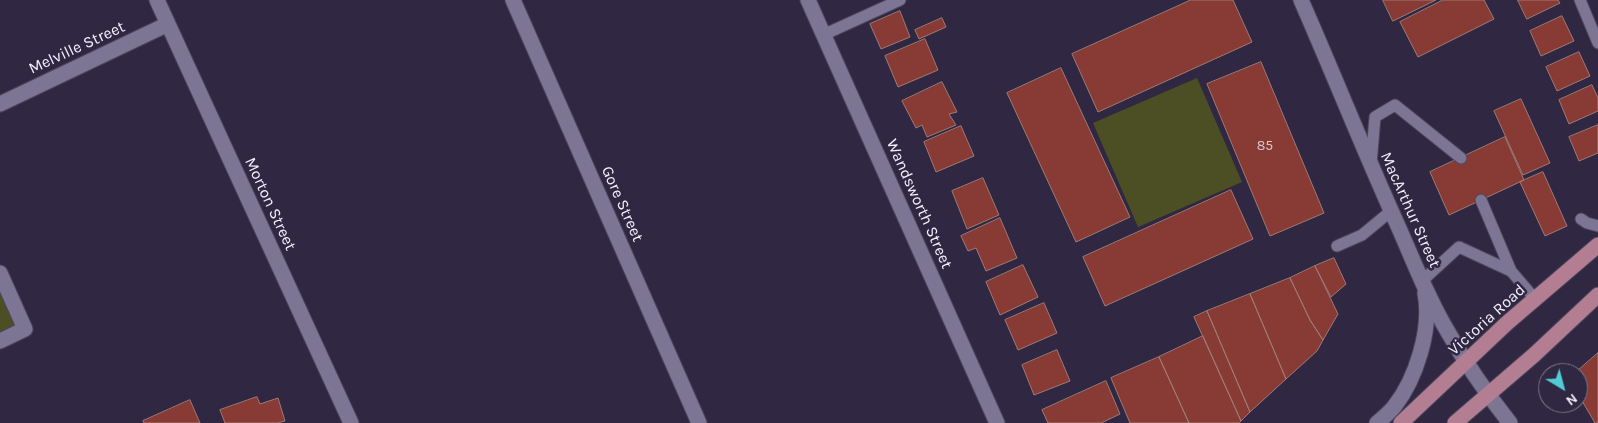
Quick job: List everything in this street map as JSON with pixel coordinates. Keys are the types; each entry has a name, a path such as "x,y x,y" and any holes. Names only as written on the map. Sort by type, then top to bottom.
{"main road":[{"name":"Victoria Road","path":"1401,423 1535,299 1598,245"},
{"path":"1455,423 1488,396 1598,295"}],"street":[{"name":"Morton Street","path":"157,0 351,423"},
{"name":"Gore Street","path":"513,0 699,423"},
{"name":"Wandsworth Street","path":"808,0 997,423"},
{"name":"MacArthur Street","path":"1301,0 1328,60 1371,167 1422,281 1447,331 1466,362 1488,396 1510,423"},
{"name":"Melville Street","path":"0,104 168,24"},
{"path":"0,273 25,329 0,341"},
{"path":"1377,423 1393,408 1405,390 1420,354 1426,317 1426,299 1422,281"}],"lane":[{"path":"824,35 900,0"},
{"path":"1580,0 1598,43"},
{"path":"1371,167 1375,117 1395,105 1462,158"},
{"path":"1481,200 1511,270 1535,299"},
{"path":"1337,246 1362,234 1391,211"},
{"path":"1581,219 1598,226"},
{"path":"1422,281 1459,247 1511,270"}],"green space":[{"path":"1197,78 1242,182 1138,227 1093,123"},
{"path":"0,273 25,329 0,341"}],"building":[{"path":"1191,0 1233,0 1252,42 1098,112 1072,54"},
{"path":"1383,0 1436,0 1393,21"},
{"path":"1443,0 1484,0 1494,19 1418,57 1400,22"},
{"path":"1518,0 1558,0 1560,3 1527,19"},
{"path":"900,11 910,37 881,49 870,24"},
{"path":"1562,16 1574,41 1541,56 1530,31"},
{"path":"942,18 946,27 919,39 915,30"},
{"path":"925,39 938,70 898,87 885,56"},
{"path":"1579,52 1590,76 1557,91 1546,67"},
{"path":"1261,62 1324,213 1270,236 1207,84"},
{"path":"1061,68 1130,217 1076,242 1007,93"},
{"path":"942,82 957,112 949,114 956,125 927,137 922,125 916,128 902,101"},
{"path":"1592,85 1598,98 1598,111 1569,124 1559,100"},
{"path":"1521,99 1550,163 1523,175 1494,111"},
{"path":"1598,125 1598,153 1579,161 1569,137"},
{"path":"961,126 974,156 936,172 924,142"},
{"path":"1505,137 1524,180 1449,215 1430,172"},
{"path":"1543,172 1567,226 1545,236 1520,182"},
{"path":"983,178 999,215 967,229 952,191"},
{"path":"1231,190 1253,239 1105,306 1083,257"},
{"path":"1000,218 1017,258 986,271 976,248 968,251 961,236"},
{"path":"1334,258 1346,284 1331,297 1315,266"},
{"path":"1023,265 1038,297 1000,315 986,282"},
{"path":"1315,266 1338,314 1323,340 1310,320 1290,278"},
{"path":"1290,278 1310,320 1323,340 1317,351 1286,379 1250,294"},
{"path":"1250,294 1286,379 1250,412 1207,311"},
{"path":"1044,303 1057,333 1018,350 1005,320"},
{"path":"1207,311 1250,412 1241,421 1194,317"},
{"path":"1203,336 1241,421 1239,423 1189,423 1159,357"},
{"path":"1057,350 1070,381 1034,395 1022,365"},
{"path":"1598,353 1598,423 1595,423 1588,411 1586,363"},
{"path":"1159,357 1189,423 1130,423 1111,378"},
{"path":"1106,381 1120,414 1101,423 1048,423 1042,410"},
{"path":"257,397 260,404 278,398 285,421 277,423 225,423 220,410"},
{"path":"190,400 200,423 144,423 143,421"}]}
